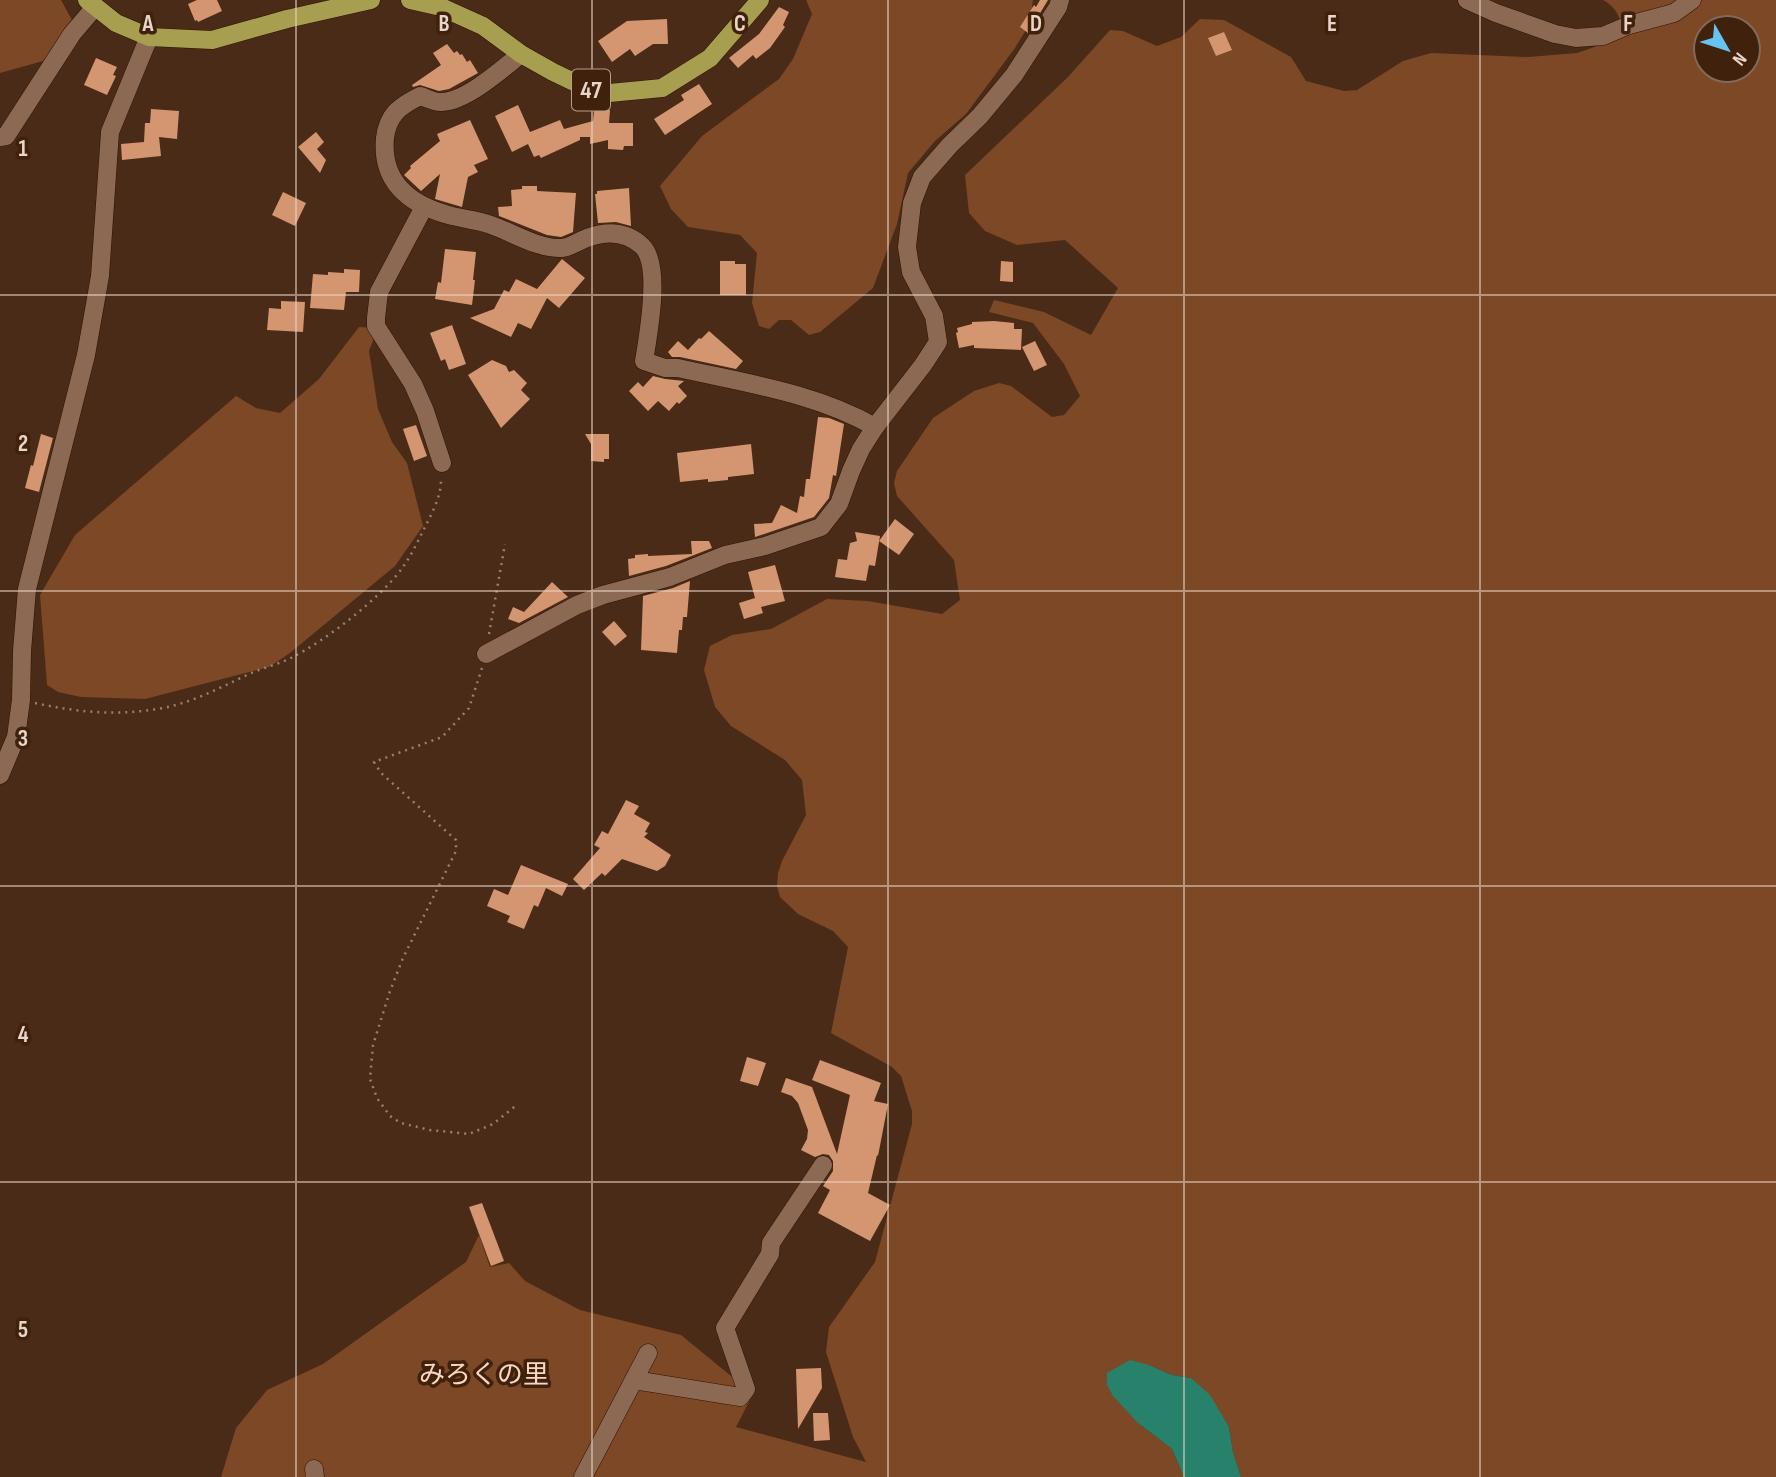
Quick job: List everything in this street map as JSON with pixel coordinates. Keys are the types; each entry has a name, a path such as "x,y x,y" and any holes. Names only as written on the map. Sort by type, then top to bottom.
{"main road":[{"path":"91,4 116,23 149,37 212,40 371,0"},
{"name":"47","path":"410,0 441,6 483,26 521,54 599,93 662,88 710,58 760,0"}],"street":[{"path":"486,654 603,594 670,577 725,555 765,546 821,527 839,504 861,449 938,342 934,316 911,272 907,247 912,203 922,177 980,116 1014,75 1060,0"},
{"path":"1467,0 1555,34 1576,38 1603,36 1629,25 1674,13 1692,0"},
{"path":"0,137 6,136 91,4"},
{"path":"0,775 16,737 21,700 27,589 86,355 100,276 110,132 149,37"},
{"path":"521,54 488,81 456,99 440,103 420,96 402,105 387,124 384,148 390,177 402,192 424,207 447,215 476,219 541,245 563,248 586,238 610,233 623,234 643,247 649,261 653,289 644,361 665,368 678,368 808,397 875,427"},
{"path":"424,207 379,292 376,326 417,393 442,463"},
{"path":"634,1380 740,1397 746,1389 725,1328 770,1254 771,1243 823,1165"},
{"path":"583,1477 648,1353"}],"path":[{"path":"21,700 71,710 123,714 159,709 188,702 292,657 371,602 402,568 433,512 441,486 442,463"},
{"path":"505,544 486,654 469,708 442,737 374,762 381,773 456,840 456,851 390,990 373,1045 370,1079 377,1098 390,1116 401,1123 430,1130 469,1134 493,1124 518,1104"}],"green space":[{"path":"0,0 61,0 73,22 69,33 43,61 0,73"},
{"path":"806,0 1033,0 1029,25 1015,48 966,114 935,141 908,173 897,224 873,288 820,332 809,335 791,320 779,320 769,329 759,326 752,303 757,253 740,235 688,227 671,209 660,186 702,136 779,79 793,59 812,14"},
{"name":"みろくの里","path":"1603,0 1776,0 1776,1477 1241,1477 1229,1427 1191,1378 1172,1375 1149,1365 1138,1423 1172,1449 1184,1477 221,1477 236,1428 267,1390 323,1364 466,1262 479,1235 490,1267 509,1263 525,1281 580,1310 681,1335 753,1394 736,1427 866,1462 853,1437 826,1352 829,1327 875,1262 912,1124 912,1111 901,1076 892,1067 831,1033 848,947 833,931 798,914 780,897 777,886 782,861 806,815 802,780 785,760 731,726 715,707 704,670 710,646 732,635 771,629 827,599 868,601 942,614 960,600 954,560 897,496 894,483 897,471 933,418 974,391 999,383 1011,386 1052,417 1064,415 1080,396 1064,364 1033,323 989,312 994,300 1044,312 1091,335 1118,288 1065,240 1017,245 985,231 969,213 965,175 1068,77 1110,30 1123,31 1157,46 1181,37 1200,19 1224,20 1291,57 1306,81 1344,91 1357,90 1403,61 1431,53 1528,57 1577,53 1623,37 1618,15"},
{"path":"359,327 378,328 369,351 378,409 392,442 407,463 423,526 395,566 290,653 269,667 145,699 81,697 58,692 47,685 40,595 75,535 236,396 256,408 280,413 319,379"}],"water":[{"path":"1130,1360 1172,1375 1191,1378 1210,1395 1229,1427 1241,1477 1184,1477 1172,1449 1138,1423 1113,1396 1107,1385 1107,1373"}],"building":[{"path":"197,0 217,0 222,11 195,21 188,4"},
{"path":"1040,0 1048,0 1028,33 1020,27"},
{"path":"779,7 789,12 783,25 785,27 770,48 756,59 753,55 738,68 729,58 759,34"},
{"path":"667,19 668,44 653,44 635,56 630,49 612,62 598,41 627,21"},
{"path":"1224,32 1232,50 1216,56 1208,38"},
{"path":"447,44 454,53 457,51 462,54 467,62 470,60 478,73 449,89 439,91 420,85 413,87 412,85 441,65 433,53"},
{"path":"96,58 117,67 107,95 84,85"},
{"path":"699,84 712,104 665,135 654,119 684,100 681,95"},
{"path":"518,105 530,132 560,120 564,129 593,121 594,110 610,110 609,123 633,123 633,146 624,146 623,150 608,149 608,140 590,144 590,137 580,137 580,140 541,158 539,155 534,157 528,144 512,152 495,116"},
{"path":"151,109 179,111 177,139 159,137 161,156 122,160 121,144 144,142 145,123 150,123"},
{"path":"470,120 488,159 474,165 478,172 468,177 462,207 435,199 440,174 421,191 404,175 410,166 440,141 437,134"},
{"path":"316,132 324,142 317,149 326,160 320,173 298,147"},
{"path":"522,186 537,186 537,191 576,193 573,232 561,237 547,235 499,216 498,207 512,206 511,190 522,189"},
{"path":"629,188 631,226 616,222 598,223 597,191"},
{"path":"283,192 306,203 295,226 272,215"},
{"path":"445,249 476,252 472,305 435,299 438,282 441,283"},
{"path":"562,259 585,278 559,308 547,298 531,329 518,323 511,337 470,318 494,309 504,290 509,292 516,279 537,289"},
{"path":"720,261 746,264 746,295 720,295"},
{"path":"1001,261 1013,262 1013,282 1000,281"},
{"path":"344,269 360,270 359,292 346,292 344,310 310,308 313,274 344,273"},
{"path":"281,301 305,302 303,332 267,330 269,308 281,309"},
{"path":"972,322 1014,323 1014,329 1022,329 1021,350 974,348 974,345 959,348 957,328"},
{"path":"452,325 466,364 449,370 445,359 441,361 430,333"},
{"path":"709,331 743,361 736,369 672,357 668,352 678,341 688,350"},
{"path":"1035,341 1047,365 1034,371 1022,347"},
{"path":"492,360 506,366 509,372 514,370 527,383 521,390 530,399 501,428 468,375"},
{"path":"653,376 684,381 678,386 687,396 669,411 658,401 648,411 629,391 638,382 643,387"},
{"path":"818,417 844,424 836,476 833,475 829,498 814,517 755,537 754,524 772,523 781,505 797,513 800,496 804,497 806,479 810,479"},
{"path":"416,425 427,456 414,461 403,429"},
{"path":"41,434 53,438 39,492 25,488"},
{"path":"585,434 609,434 609,459 604,459 604,462 591,461 591,444"},
{"path":"751,444 754,474 728,477 728,480 680,482 677,453"},
{"path":"895,519 914,534 899,555 879,541"},
{"path":"855,532 880,536 875,566 869,565 866,581 835,577 838,559 847,560 850,543 857,541"},
{"path":"691,541 709,541 712,548 666,566 629,576 628,559 635,558 635,555 692,554"},
{"path":"775,565 785,601 761,607 763,613 744,619 739,603 755,598 748,572"},
{"path":"690,581 687,617 683,617 682,630 679,630 677,653 641,650 643,596"},
{"path":"552,582 568,597 519,623 508,619 513,607 524,612"},
{"path":"614,621 627,636 615,646 602,632"},
{"path":"626,800 639,806 634,814 650,823 645,832 648,833 644,837 671,855 665,866 657,871 622,859 605,876 602,873 584,890 573,879 600,848 594,845 602,831 608,834"},
{"path":"521,865 568,884 562,896 546,888 538,907 534,905 524,929 507,922 510,916 487,906 494,889 508,895"},
{"path":"747,1057 766,1063 758,1086 740,1081"},
{"path":"820,1060 881,1083 874,1101 888,1104 868,1193 890,1205 870,1241 818,1213 830,1190 823,1186 833,1171 833,1161 829,1155 815,1157 801,1150 808,1130 798,1103 792,1096 781,1092 786,1078 812,1087 837,1154 850,1095 812,1080"},
{"path":"482,1203 504,1261 491,1266 469,1207"},
{"path":"821,1368 822,1388 798,1429 796,1369"},
{"path":"813,1413 828,1413 830,1440 814,1441"}]}
